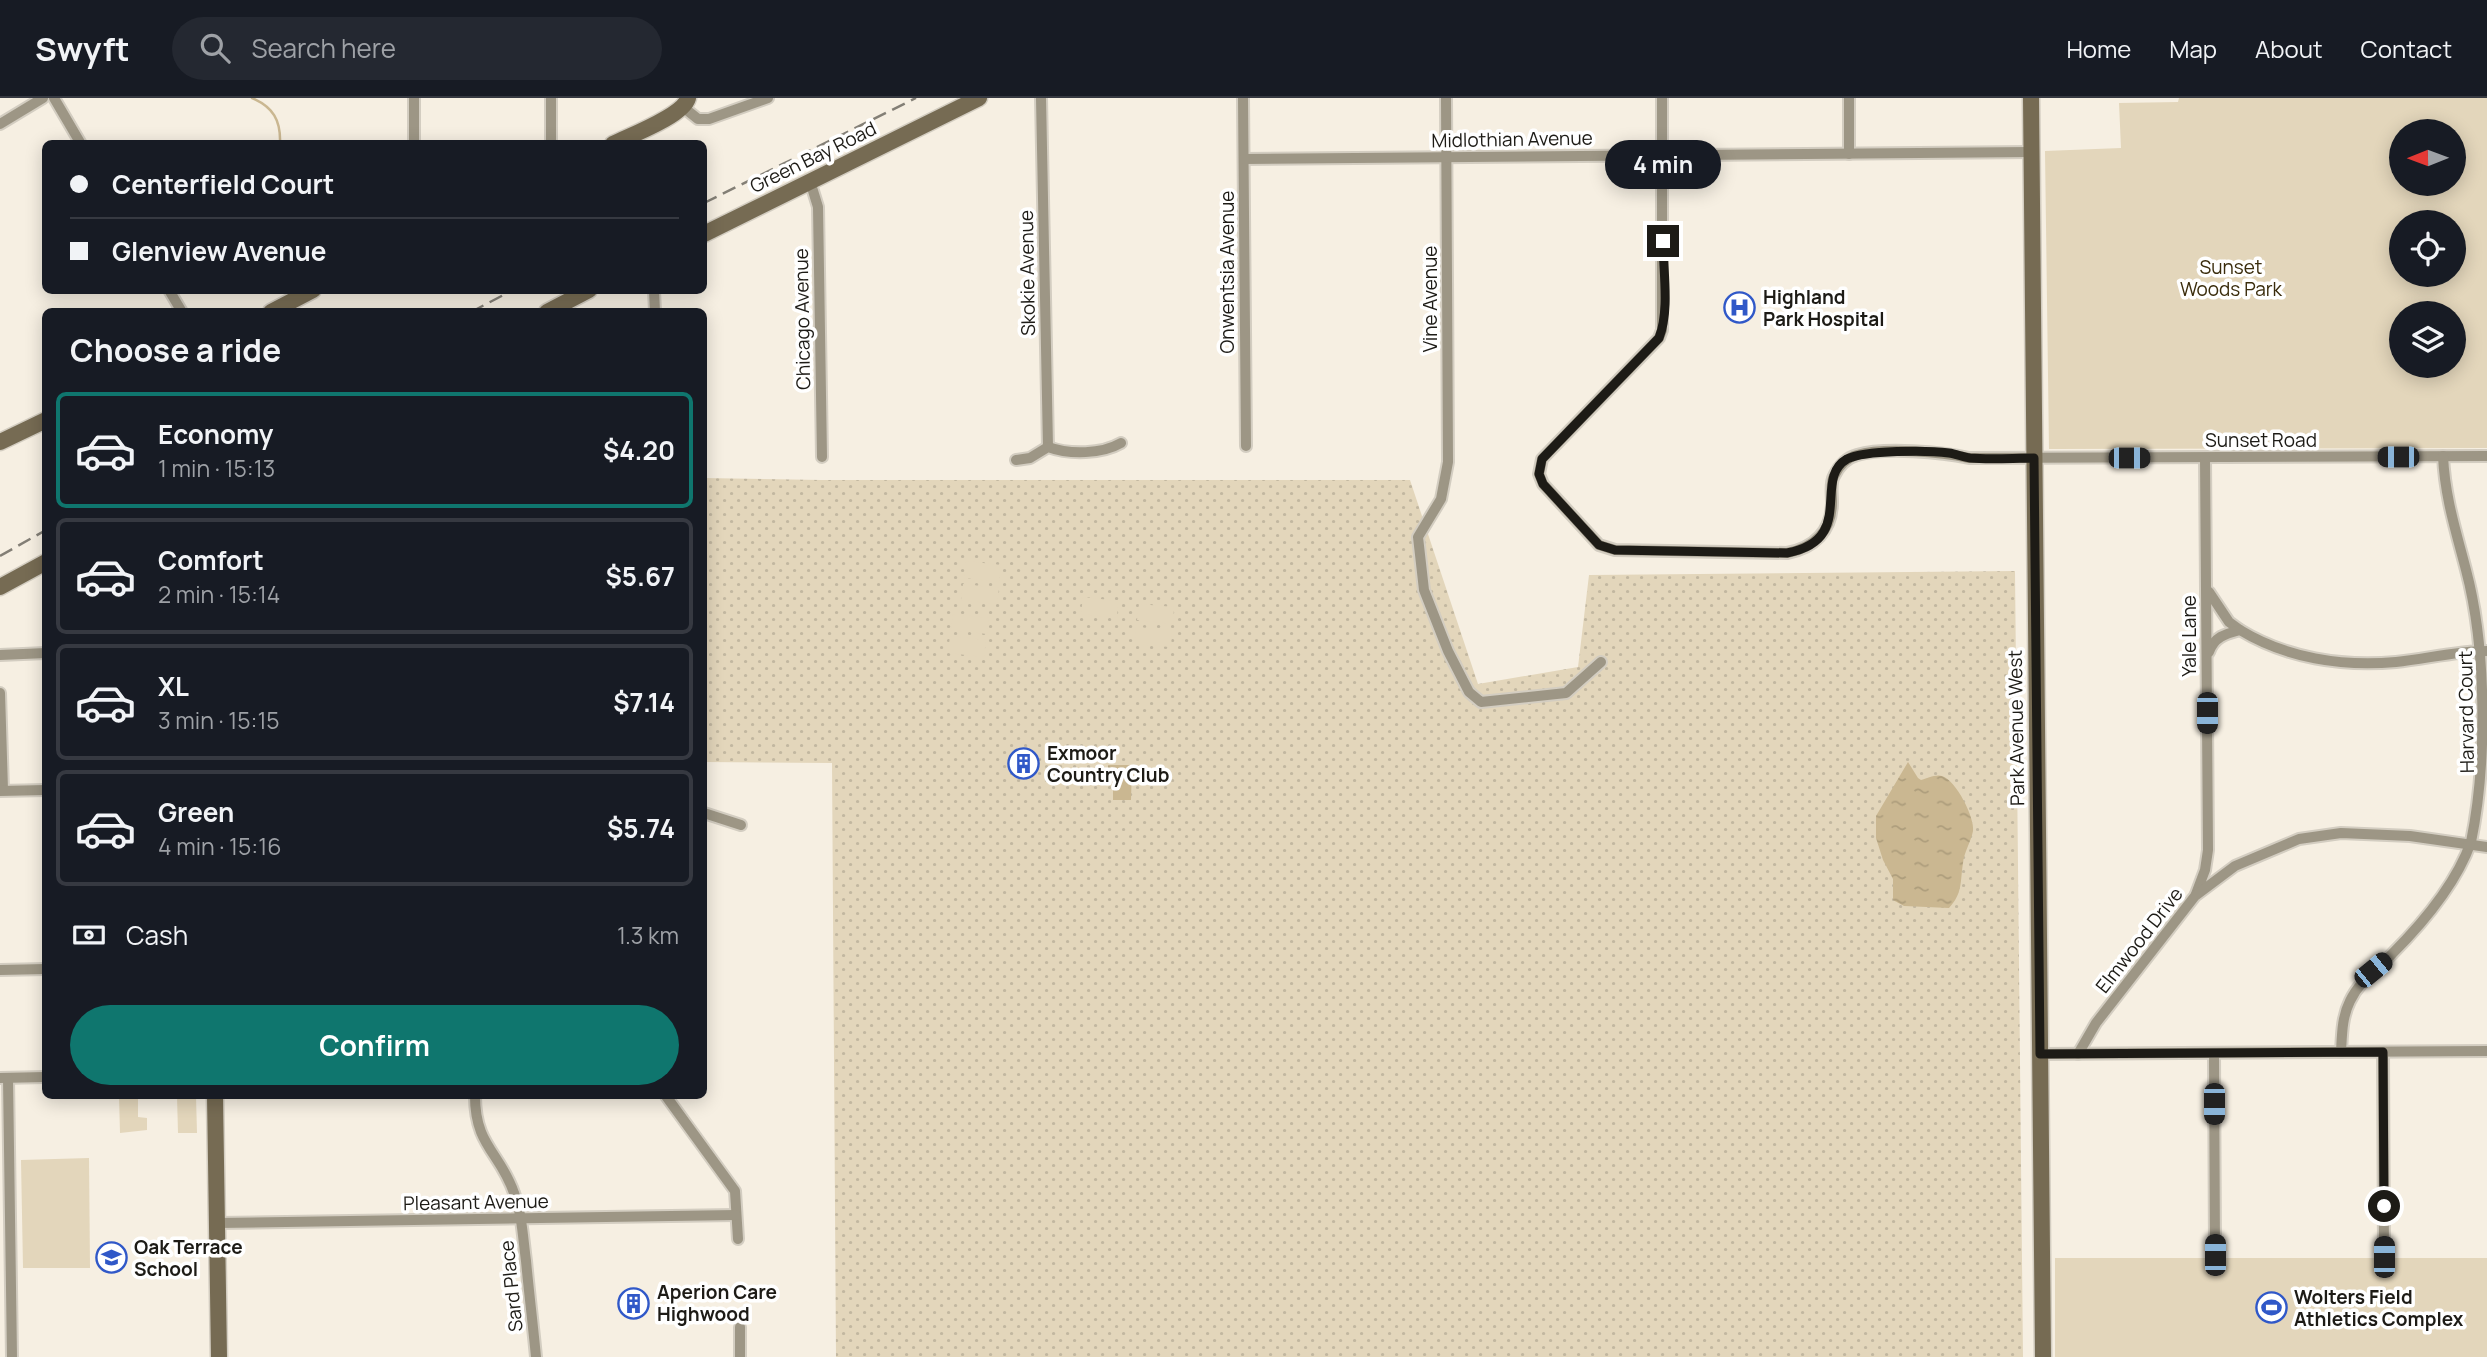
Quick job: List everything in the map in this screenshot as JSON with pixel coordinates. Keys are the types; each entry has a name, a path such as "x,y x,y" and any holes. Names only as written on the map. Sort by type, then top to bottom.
{"street":[{"path":"0,124 43,98"},
{"path":"54,98 79,140"},
{"path":"414,98 414,140"},
{"path":"551,98 551,140"},
{"path":"621,140 673,115 685,103 698,119 709,120 768,98"},
{"name":"Green Bay Road","path":"707,232 979,98"},
{"name":"Skokie Avenue","path":"1041,98 1048,447"},
{"name":"Onwentsia Avenue","path":"1243,98 1246,446"},
{"name":"Vine Avenue","path":"1446,98 1448,462 1441,499 1418,537 1424,590 1448,651 1469,692 1481,702 1566,693 1601,662"},
{"path":"1662,98 1662,155"},
{"path":"1849,98 1849,154"},
{"name":"Park Avenue West","path":"2031,98 2043,1357"},
{"name":"Midlothian Avenue","path":"1244,159 2031,152"},
{"name":"Sunset Road","path":"1662,155 1662,330 1659,338 1542,459 1539,474 1543,484 1599,545 1615,550 1787,553 1804,550 1826,529 1832,510 1832,478 1844,461 1856,455 1878,452 1946,453 1969,458 2487,456"},
{"name":"Chicago Avenue","path":"810,181 818,207 822,457"},
{"path":"279,308 305,294"},
{"path":"555,308 581,294"},
{"path":"0,442 42,423"},
{"path":"1016,460 1030,457 1048,447 1069,452 1109,450 1121,443"},
{"name":"Harvard Court","path":"2341,1052 2343,1020 2361,983 2420,926 2470,845 2486,770 2484,651 2467,571 2444,488 2443,456"},
{"name":"Yale Lane","path":"2195,896 2205,870 2208,850 2205,458"},
{"path":"0,587 42,564"},
{"path":"2207,587 2211,598 2229,622 2272,647 2337,662 2396,662 2484,651"},
{"path":"2207,658 2213,642 2240,630"},
{"path":"0,655 42,653"},
{"path":"0,693 1,790 42,790"},
{"path":"707,814 741,825"},
{"name":"Elmwood Drive","path":"2078,1054 2096,1023 2195,896 2235,866 2299,839 2325,834 2370,832 2487,847"},
{"path":"0,970 42,969"},
{"path":"2040,1054 2487,1051"},
{"path":"2383,1052 2384,1257"},
{"path":"2214,1053 2215,1255"},
{"path":"12,1357 4,1078 42,1077"},
{"path":"215,1099 219,1357"},
{"name":"Sard Place","path":"475,1099 478,1127 485,1144 510,1183 521,1220 536,1357"},
{"path":"668,1099 735,1191 738,1239"},
{"name":"Pleasant Avenue","path":"217,1223 736,1215"},
{"path":"740,1327 740,1357"}],"green space":[{"name":"Sunset Woods Park","path":"2179,98 2487,98 2487,448 2049,449 2045,151 2121,148 2119,103 2178,102"},
{"name":"Exmoor Country Club","path":"707,478 1410,480 1478,684 1578,667 1589,575 2015,571 2023,1357 836,1357 832,763 707,762"},
{"path":"966,561 1001,565 999,582 964,578"},
{"path":"963,584 999,588 997,604 961,600"},
{"path":"1083,597 1118,601 1117,618 1081,614"},
{"path":"1139,604 1174,607 1173,624 1137,620"},
{"path":"953,614 989,618 987,634 951,630"},
{"path":"1136,627 1172,630 1171,647 1135,644"},
{"path":"950,636 986,640 984,657 948,653"},
{"path":"119,1099 138,1099 138,1117 147,1118 147,1130 120,1133"},
{"path":"177,1099 196,1099 197,1133 178,1133"},
{"path":"89,1158 90,1268 23,1268 21,1160"},
{"name":"Wolters Field Athletics Complex","path":"2055,1258 2487,1258 2487,1357 2055,1357"}],"water":[{"path":"1908,762 1921,780 1942,776 1953,784 1971,817 1973,831 1964,859 1960,887 1949,908 1904,906 1893,900 1893,879 1876,838 1876,816"},
{"path":"1108,765 1132,765 1131,800 1113,800 1113,773 1108,773"}],"waterway":[{"path":"252,98 274,115 280,140"}],"railway":[{"path":"707,202 916,98"},
{"path":"479,308 505,294"},
{"path":"0,556 42,532"}],"place":[{"name":"Highland Park Hospital","path":"1740,308"},
{"name":"Exmoor Country Club","path":"1024,764"},
{"name":"Oak Terrace School","path":"111,1258"},
{"name":"Aperion Care Highwood","path":"634,1303"},
{"name":"Wolters Field Athletics Complex","path":"2271,1308"}],"route":[{"path":"1663,241 1663,308 1659,338 1542,459 1539,474 1543,484 1599,545 1615,550 1787,553 1804,550 1826,529 1832,510 1832,478 1844,461 1856,455 1878,452 1946,453 1969,458 2034,458 2040,1054 2383,1052 2384,1206"}]}
